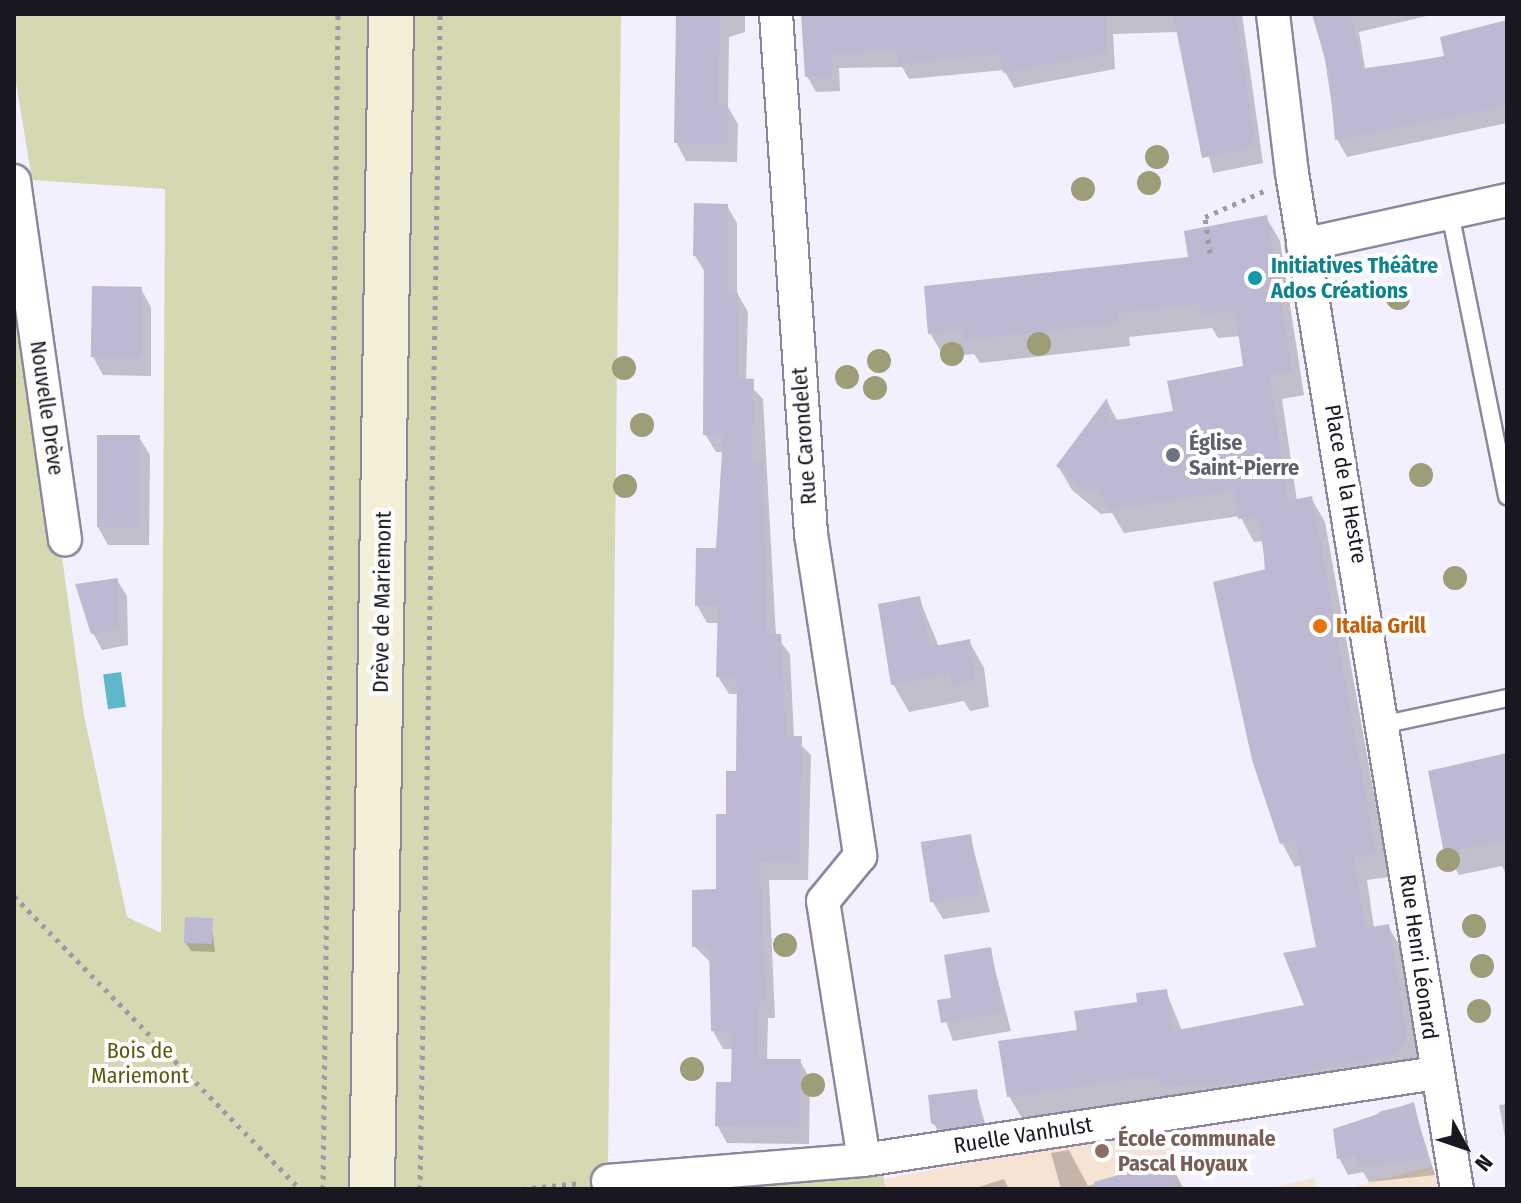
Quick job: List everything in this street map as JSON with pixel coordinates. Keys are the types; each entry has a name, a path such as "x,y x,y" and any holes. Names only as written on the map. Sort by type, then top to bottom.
{"street":[{"name":"Drève de Mariemont","path":"372,1189 391,14"},
{"name":"Rue Carondelet","path":"776,14 811,534 860,856 823,901 864,1160"},
{"name":"Place de la Hestre","path":"1273,14 1303,245 1386,724"},
{"name":"Nouvelle Drève","path":"14,181 65,539"},
{"path":"1303,245 1507,200"},
{"name":"Rue Henri Léonard","path":"1386,724 1436,1073 1457,1189"},
{"name":"Ruelle Vanhulst","path":"608,1181 864,1160 1436,1073"}],"lane":[{"path":"1450,213 1507,496"},
{"path":"1386,724 1507,698"}],"path":[{"path":"323,1189 338,14"},
{"path":"420,1189 440,14"},
{"path":"1210,253 1205,217 1292,173"},
{"path":"14,896 300,1189"},
{"path":"522,1189 608,1181"}],"shaded area":[{"name":"École communale Pascal Hoyaux","path":"1165,1126 1181,1189 887,1189 884,1179"},
{"path":"1432,1166 1439,1189 1345,1189"},
{"name":"École communale Pascal Hoyaux","path":"1314,1178 1318,1189 1264,1189"}],"green space":[{"name":"Bois de Mariemont","path":"14,14 368,14 349,1189 14,1189 14,213 84,715 127,917 161,933 165,189 32,180 14,70"},
{"path":"391,14 621,14 608,1166 879,1157 886,1189 372,1189"}],"water":[{"path":"121,672 126,707 108,709 103,675"}],"building":[{"path":"676,14 720,14 718,104 728,104 728,144 674,143"},
{"path":"801,14 1105,14 1106,53 1003,73 1000,54 898,64 897,51 831,53 832,76 805,77"},
{"path":"1173,14 1236,14 1256,147 1202,158"},
{"path":"1312,14 1350,14 1364,70 1444,56 1440,37 1507,20 1507,106 1335,140 1329,73"},
{"path":"694,203 728,204 728,292 738,293 737,378 754,379 752,462 763,463 767,634 781,634 786,736 802,736 799,863 760,862 766,1001 759,1001 758,1059 801,1059 800,1127 715,1126 716,1082 731,1082 732,1032 711,1031 709,946 692,947 692,890 716,889 716,814 726,814 726,771 736,771 737,678 716,677 718,606 695,606 696,548 716,548 723,436 703,435 704,256 693,256"},
{"path":"1267,215 1292,371 1270,375 1288,501 1312,496 1376,854 1354,857 1365,928 1389,924 1407,1039 1395,1055 1250,1082 1160,1087 1158,1075 1007,1097 998,1041 1077,1030 1074,1011 1137,1002 1136,993 1167,989 1173,1031 1304,1005 1283,953 1316,947 1295,840 1280,844 1252,760 1213,582 1266,569 1258,516 1238,519 1234,491 1109,510 1098,489 1086,491 1056,466 1107,398 1110,421 1173,411 1167,381 1243,366 1235,311 1202,315 1200,304 1117,313 1118,323 964,340 963,330 928,334 924,286 1188,257 1184,231"},
{"path":"92,286 142,287 141,358 91,357"},
{"path":"97,435 140,435 140,527 97,527"},
{"path":"118,578 119,629 91,634 75,584"},
{"path":"920,596 930,647 970,639 975,680 952,685 950,673 891,685 878,604"},
{"path":"1507,753 1507,840 1444,853 1428,771"},
{"path":"971,834 981,894 930,902 921,842"},
{"path":"185,917 213,918 212,944 184,943"},
{"path":"991,947 1002,1013 941,1023 937,1000 951,998 944,955"},
{"path":"977,1089 981,1123 940,1129 931,1123 928,1095"},
{"path":"1414,1102 1427,1159 1357,1167 1355,1156 1337,1159 1333,1129"},
{"path":"1170,1160 1179,1189 1095,1189 1094,1182"}],"place":[{"name":"Initiatives Théâtre Ados Créations","path":"1255,278"},
{"name":"Église Saint-Pierre","path":"1173,455"},
{"name":"Italia Grill","path":"1320,626"},
{"name":"École communale Pascal Hoyaux","path":"1102,1151"}]}
